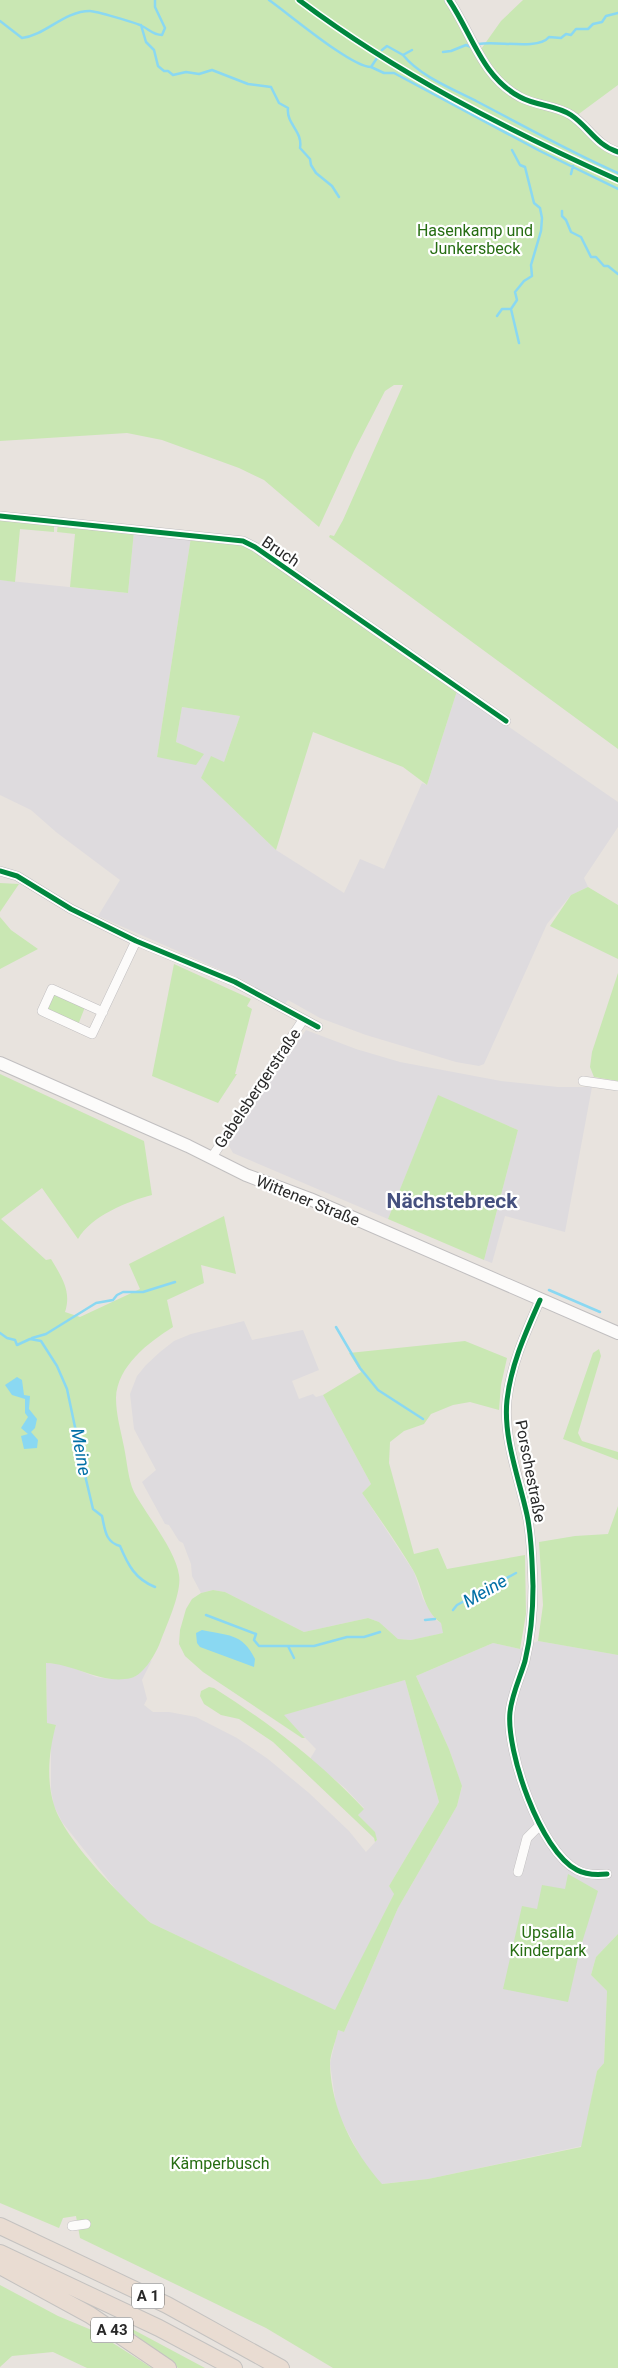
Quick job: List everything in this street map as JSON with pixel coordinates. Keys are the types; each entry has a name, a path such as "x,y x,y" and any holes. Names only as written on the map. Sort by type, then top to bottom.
{"highway":[{"name":"A 1","path":"0,2226 71,2258 216,2331 281,2368"},
{"path":"0,2253 35,2276"},
{"name":"A 43","path":"0,2266 35,2276 57,2287 90,2316 168,2368"},
{"name":"A 1","path":"57,2287 159,2328 234,2368"}],"main road":[{"name":"Wittener Straße","path":"0,1063 212,1157 246,1175 310,1199 618,1333"}],"street":[{"path":"449,0 465,24 487,69 500,83 523,99 564,111 581,124 597,142 618,152"},
{"name":"Bruch","path":"0,516 243,541 256,547 506,721"},
{"path":"0,871 17,876 71,909 136,941 235,982 318,1027"},
{"path":"103,1012 52,989 42,1011 92,1034 103,1012 136,941"},
{"name":"Gabelsbergerstraße","path":"212,1157 303,1020"},
{"path":"583,1082 590,1081 618,1086"},
{"name":"Porschestraße","path":"540,1300 510,1376 507,1402 509,1439 531,1538 533,1608 525,1661 510,1712 510,1730 514,1756 539,1826 554,1849 578,1870 593,1875 607,1874"},
{"path":"518,1872 526,1838 539,1826"},
{"path":"72,2226 86,2224"}],"shaded area":[{"path":"134,531 191,537 157,757 204,755 176,742 182,707 240,716 224,762 201,778 276,850 344,893 360,859 384,869 422,783 427,785 457,691 618,802 618,827 584,878 588,887 571,895 547,924 484,1064 479,1066 456,1062 366,1035 320,1018 288,1000 285,1004 241,979 98,916 120,880 56,832 31,810 0,795 0,580 128,593"},
{"path":"306,1030 356,1049 400,1062 501,1081 558,1087 592,1087 565,1232 505,1216 492,1263 484,1260 518,1130 438,1096 388,1219 233,1153 229,1146 231,1136"},
{"path":"244,1321 252,1340 303,1330 319,1370 292,1381 299,1399 313,1394 316,1397 323,1395 371,1484 362,1493 414,1572 423,1599 436,1620 441,1623 444,1633 411,1640 398,1639 379,1622 368,1618 304,1632 225,1592 213,1590 201,1593 192,1576 191,1564 183,1543 179,1541 169,1525 165,1524 142,1482 156,1470 134,1429 130,1394 137,1376 146,1365 174,1341 191,1334"},
{"path":"538,1641 618,1655 618,1934 596,1957 591,1975 607,1991 604,2063 597,2071 582,2146 428,2179 381,2184 364,2163 337,2112 330,2063 338,2030 344,2032 398,1908 457,1806 462,1787 449,1749 416,1676 493,1643 520,1649"},
{"path":"152,1660 142,1680 147,1699 144,1705 153,1712 169,1712 196,1717 237,1738 268,1759 309,1793 349,1831 366,1852 377,1840 374,1832 358,1815 364,1808 345,1788 310,1759 316,1749 283,1715 405,1680 439,1802 389,1886 394,1894 336,2011 151,1923 125,1901 62,1822 54,1806 51,1790 51,1740 56,1726 47,1724 46,1663 63,1664 96,1677 111,1679 134,1677"}],"green space":[{"name":"Hasenkamp und Junkersbeck","path":"0,0 449,0 479,52 501,21 523,0 618,0 618,85 576,116 603,141 618,147 618,749 329,537 330,535 334,536 343,520 403,385 394,385 385,391 354,451 319,527 264,480 239,468 162,440 127,433 0,441"},
{"path":"0,516 54,526 54,532 20,529 15,582 0,580"},
{"path":"58,523 134,531 128,593 70,587 75,534 57,532"},
{"path":"191,537 233,543 253,550 457,691 427,785 403,767 313,732 276,850 201,778 211,756 224,762 240,716 182,707 176,742 204,754 196,765 157,757"},
{"path":"0,883 19,884 0,912"},
{"path":"588,887 618,905 618,959 550,926 571,895"},
{"path":"0,917 11,930 38,949 0,969"},
{"path":"174,964 251,999 247,1006 252,1009 235,1074 237,1074 218,1103 152,1076"},
{"path":"618,973 618,1081 594,1077 590,1067 592,1052"},
{"path":"57,994 85,1007 78,1025 49,1011 48,1008 52,996"},
{"name":"Kämperbusch","path":"0,1074 144,1141 152,1195 121,1205 92,1223 78,1239 42,1188 1,1219 46,1260 51,1259 62,1278 66,1290 67,1304 65,1312 80,1317 140,1289 129,1264 224,1216 236,1274 201,1265 204,1283 167,1300 173,1327 136,1356 128,1365 118,1386 116,1398 117,1411 130,1481 134,1492 160,1533 177,1565 179,1575 178,1590 170,1617 156,1651 145,1668 136,1676 110,1679 57,1664 46,1663 47,1723 56,1725 49,1765 54,1805 69,1834 82,1851 125,1899 151,1923 335,2010 394,1894 389,1886 439,1802 405,1680 284,1715 305,1738 302,1738 203,1672 185,1656 179,1644 180,1630 186,1609 192,1599 201,1593 213,1590 225,1592 304,1632 368,1618 379,1622 398,1639 411,1640 443,1633 441,1623 430,1612 413,1570 362,1493 371,1484 323,1395 361,1372 349,1353 465,1341 507,1358 501,1385 499,1410 470,1402 453,1405 431,1414 424,1424 404,1431 390,1442 389,1463 414,1554 438,1548 447,1569 525,1555 526,1614 520,1649 493,1643 416,1676 449,1749 462,1786 457,1806 398,1908 344,2032 338,2030 330,2060 331,2081 339,2113 353,2143 382,2184 428,2179 581,2147 597,2071 604,2063 607,1991 591,1975 596,1957 618,1934 618,2368 333,2368 266,2328 80,2238 76,2216 63,2218 59,2228 0,2203"},
{"path":"438,1095 518,1130 484,1260 388,1219"},
{"path":"599,1349 601,1356 578,1433 582,1441 618,1452 618,1460 563,1439 593,1353"},
{"path":"618,1506 618,1655 538,1641 543,1605 539,1542 575,1536 608,1534"},
{"path":"209,1687 214,1688 274,1729 330,1775 364,1809 358,1815 375,1832 377,1840 375,1842 374,1838 273,1742 239,1719 221,1715 204,1704 200,1696 201,1691"},
{"name":"Upsalla Kinderpark","path":"568,1874 598,1891 580,1949 568,2002 503,1989 522,1906 537,1909 542,1885 565,1889"},
{"path":"0,2285 58,2316 94,2331 152,2368 87,2368 53,2352 12,2356 0,2367"},
{"path":"119,2322 205,2368 178,2368"}],"water":[{"path":"17,1377 22,1380 24,1395 30,1396 29,1409 37,1419 35,1428 31,1432 38,1440 37,1448 24,1449 21,1436 28,1434 21,1428 28,1417 25,1413 25,1399 12,1395 5,1385"},
{"path":"202,1630 233,1637 245,1644 255,1659 254,1667 200,1647 197,1643 196,1633"}],"waterway":[{"path":"0,21 22,38 39,33 72,15 90,11 132,22 162,35 165,28 155,7 155,0"},
{"path":"269,0 320,39 362,65 371,67 377,58"},
{"path":"479,44 526,44 543,41 549,37 561,38 566,34 571,35 576,29 588,29 593,24 602,22 606,16 618,13"},
{"path":"141,25 146,42 154,50 158,66 164,71 168,71 173,75 186,72 199,74 212,70 248,84 271,87 279,103 288,108 289,119 299,137 300,148 310,159 316,173 332,186 339,197"},
{"path":"443,52 466,45 471,47"},
{"path":"382,50 387,46 403,55 412,50"},
{"path":"403,55 419,70 438,82 565,148 618,173"},
{"path":"371,67 384,73 394,73 540,151 618,189"},
{"path":"512,150 520,165 525,167 534,203 540,208 542,218 541,231 531,265 532,276 524,281 515,292 517,300 511,309 519,343"},
{"path":"571,174 573,166"},
{"path":"562,211 562,216 566,220 571,232 581,237 591,257 596,257 604,266 608,266 618,274"},
{"path":"497,316 502,309 511,309"},
{"path":"32,1338 46,1334 96,1303 113,1300 123,1292 143,1292 175,1282"},
{"path":"549,1290 600,1312"},
{"path":"336,1327 360,1368 378,1390 423,1419"},
{"name":"Meine","path":"0,1333 7,1338 15,1340 17,1345 30,1339 41,1341 57,1366 67,1389 75,1427 82,1443 80,1454 93,1509 102,1516 109,1538 120,1546 133,1571 142,1580 155,1587"},
{"name":"Meine","path":"453,1610 457,1605 516,1573"},
{"name":"Meine","path":"206,1615 256,1634 254,1640 259,1646 314,1646 347,1637 364,1637 380,1632"},
{"name":"Meine","path":"425,1620 435,1619"},
{"path":"288,1646 294,1658"}],"cycle path":[{"path":"299,0 374,52 453,99 535,141 618,180"},
{"path":"449,0 479,54 496,78 507,88 526,100 559,109 571,115 604,145 618,152"},
{"path":"0,516 243,541 255,547 506,721"},
{"path":"0,871 17,876 71,909 136,941 235,982 318,1027"},
{"path":"540,1300 524,1336 512,1374 506,1414 512,1458 530,1532 533,1586 529,1642 511,1705 510,1729 520,1774 528,1798 538,1822 550,1843 563,1859 577,1870 584,1873 607,1874"}],"district":[{"name":"Nächstebreck","path":"452,1201"}]}
